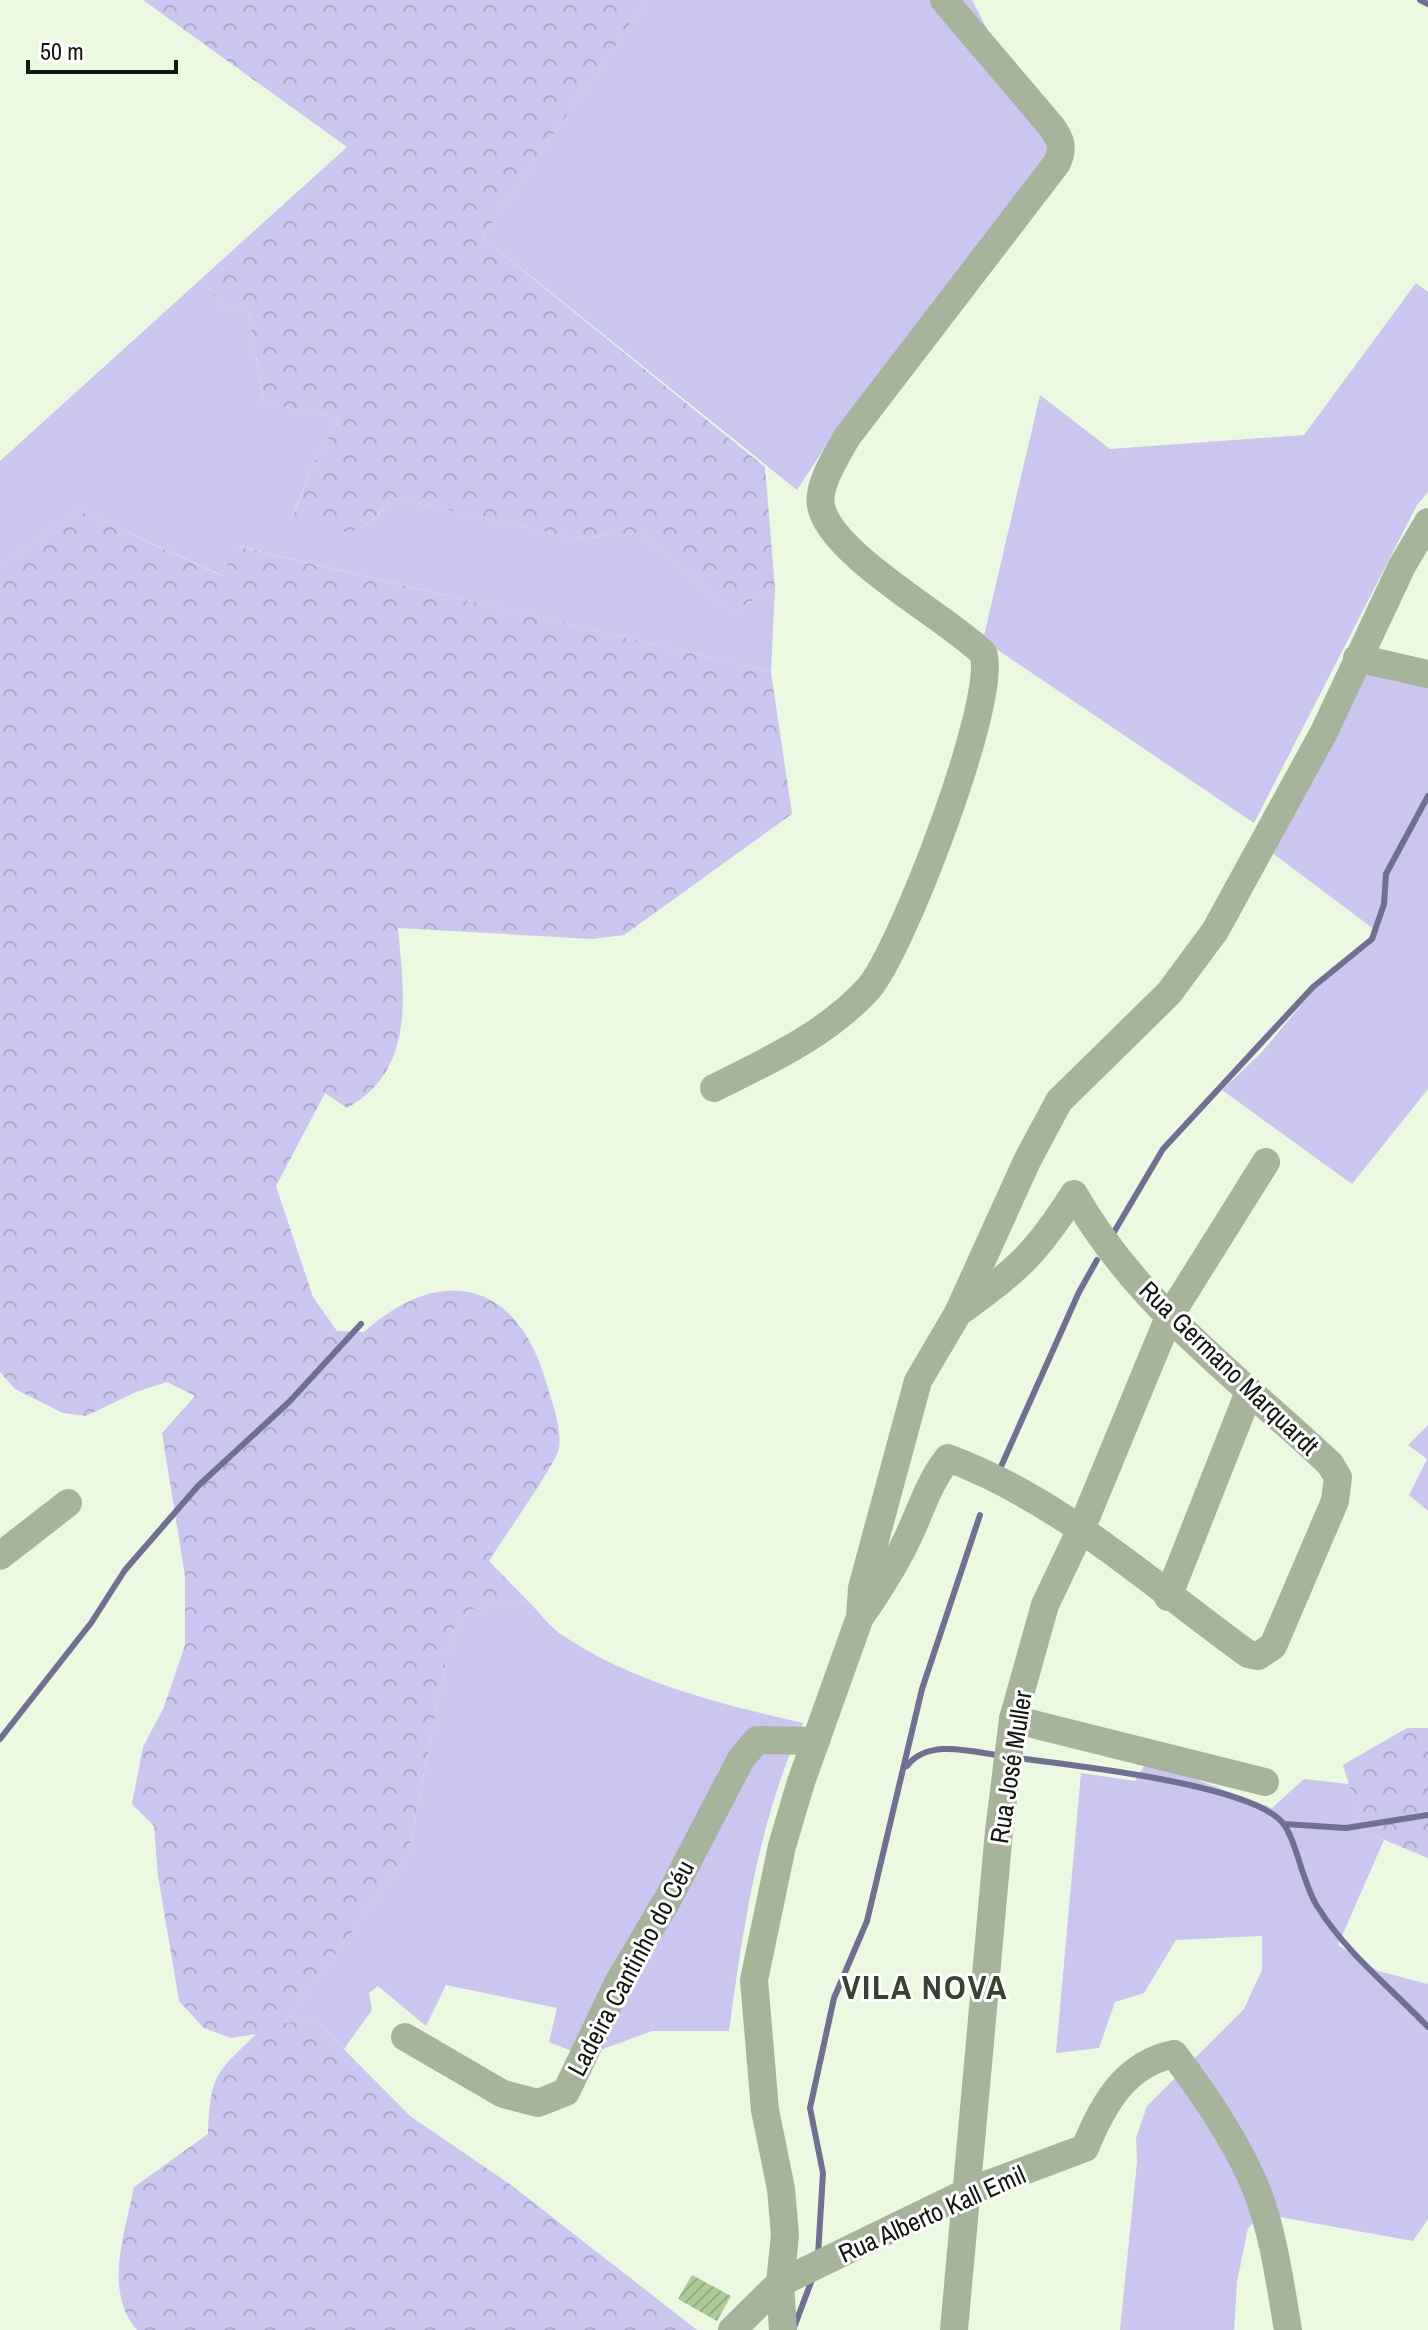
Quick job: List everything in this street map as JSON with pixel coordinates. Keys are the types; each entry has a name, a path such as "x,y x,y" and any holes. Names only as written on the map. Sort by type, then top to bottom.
{"street":[{"path":"714,1088 798,1045 868,989 884,966 908,913 964,766 986,678 983,653 860,558 827,522 820,503 831,467 847,437 1057,163 1063,150 1061,139 1051,126 944,0"},
{"path":"783,2330 780,2283 785,2235 765,2110 754,1980 782,1846 860,1617 862,1588 918,1381 958,1313 1027,1161 1059,1101 1169,993 1215,931 1324,732 1357,658 1428,522"},
{"path":"1357,658 1428,674"},
{"name":"Rua José Muller","path":"954,2330 999,1831 1013,1719 1045,1605 1082,1527 1169,1317 1266,1162"},
{"name":"Rua Germano Marquardt","path":"958,1313 1015,1273 1042,1244 1074,1194 1100,1239 1169,1317 1330,1464 1338,1477 1335,1501 1273,1646 1258,1656 1248,1654 1168,1597"},
{"path":"860,1617 883,1585 911,1532 930,1482 948,1458 1082,1527 1168,1597 1249,1392"},
{"path":"0,1556 68,1503"},
{"path":"1013,1719 1265,1782"},
{"name":"Ladeira Cantinho do Céu","path":"405,2037 503,2094 538,2103 566,2092 618,1983 669,1897 741,1759 757,1740 816,1741"},
{"name":"Rua Alberto Kall Emil","path":"732,2330 780,2283 967,2192 1085,2148 1100,2112 1123,2079 1153,2058 1174,2054 1202,2091 1256,2191 1273,2249 1288,2330"}],"green space":[{"path":"143,0 647,0 482,237 765,467 775,588 732,612 641,533 574,538 391,497 369,523 348,532 292,518 315,461 340,418 264,403 248,310 221,304 201,279 347,147"},
{"path":"647,0 972,0 987,29 1071,143 825,447 797,490 482,237"},
{"path":"201,279 221,304 248,310 264,403 340,418 315,461 292,517 336,530 359,529 380,512 391,497 574,538 641,533 732,612 775,588 771,672 237,546 223,576 79,510 0,567 0,461"},
{"path":"1416,283 1428,292 1428,492 1417,505 1254,823 983,640 1040,395 1110,449 1304,435"},
{"path":"79,510 222,576 236,546 771,672 792,814 624,935 592,939 398,928 403,1004 395,1052 385,1073 369,1092 347,1108 325,1093 276,1186 313,1297 337,1331 364,1332 393,1310 421,1296 448,1291 473,1293 496,1303 516,1321 533,1348 554,1406 560,1440 549,1469 489,1561 528,1601 470,1610 452,1631 408,1855 284,2024 311,2016 410,2116 511,2185 697,2330 137,2330 121,2298 119,2261 134,2187 208,2134 211,2098 218,2076 256,2034 231,2038 204,2028 179,2001 158,1876 154,1826 132,1804 143,1747 164,1707 185,1645 185,1576 162,1433 195,1396 167,1382 136,1392 86,1416 63,1413 15,1389 0,1372 0,567"},
{"path":"1374,649 1428,662 1428,1089 1352,1184 1222,1090 1261,1053 1323,979 1364,949 1375,930 1271,852"},
{"path":"1428,1425 1428,1511 1409,1495 1427,1459 1408,1445"},
{"path":"528,1601 562,1635 618,1666 678,1690 803,1723 764,1835 740,1952 729,2031 652,2031 584,2056 549,2042 557,2008 446,1985 426,2026 378,1986 369,1993 372,2010 344,2049 311,2016 283,2025 408,1855 452,1631 470,1610"},
{"path":"1407,1728 1428,1728 1428,1858 1363,1831 1343,1765"},
{"path":"1147,1761 1272,1808 1304,1779 1349,1784 1363,1831 1384,1840 1338,1945 1378,1971 1428,1984 1428,2219 1413,2241 1263,2214 1248,2228 1237,2282 1234,2330 1120,2330 1137,2162 1136,2138 1147,2106 1244,2009 1262,1970 1262,1936 1176,1940 1144,1993 1115,2002 1099,2048 1056,2053 1081,1773 1135,1781"}],"building":[{"path":"692,2275 731,2296 717,2321 678,2299"}],"waterway":[{"path":"1420,0 1428,4"},
{"path":"1114,1232 1163,1149 1313,987 1372,939 1384,904 1386,874 1428,796"},
{"path":"999,1471 1079,1292 1097,1260"},
{"path":"0,1739 91,1623 125,1570 198,1486 289,1402 361,1324"},
{"path":"818,2255 823,2173 810,2108 834,1998 867,1921 922,1689 980,1515"},
{"path":"907,1766 916,1757 939,1749 1002,1756"},
{"path":"1017,1758 1157,1778 1234,1797 1263,1809 1287,1829 1307,1885 1329,1923 1355,1955 1428,2027"},
{"path":"1284,1824 1346,1828 1428,1815"},
{"path":"793,2330 813,2277"}],"district":[{"name":"VILA NOVA","path":"925,1987"}]}
